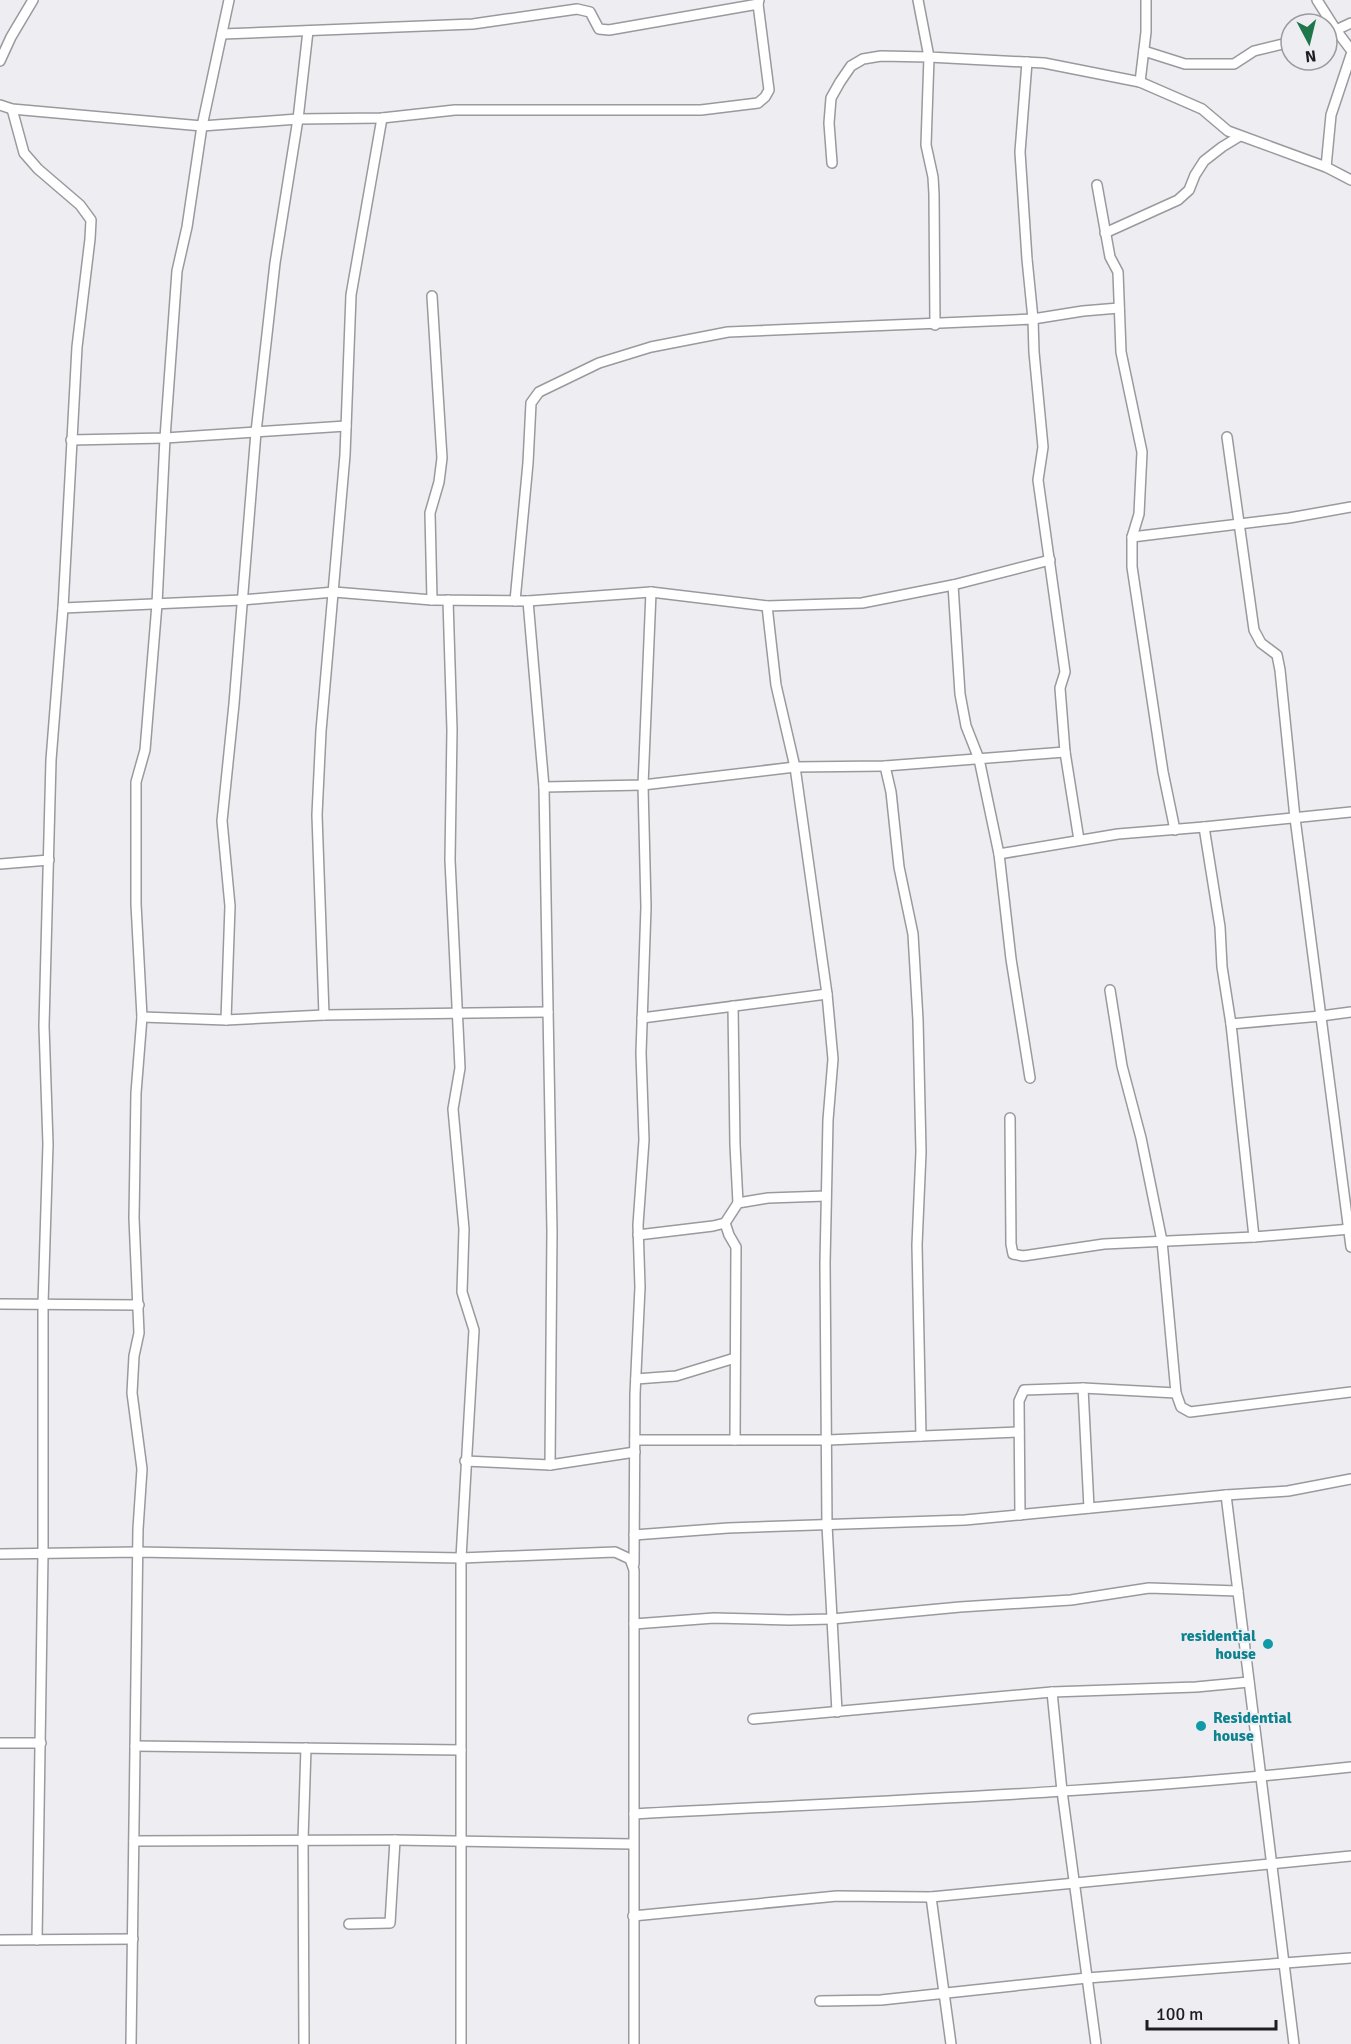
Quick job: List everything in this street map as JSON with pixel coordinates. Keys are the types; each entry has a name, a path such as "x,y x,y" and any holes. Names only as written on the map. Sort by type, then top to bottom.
{"street":[{"path":"0,61 33,0"},
{"path":"131,2044 138,1529 142,1469 132,1393 134,1356 139,1333 134,1218 136,1093 142,1017 136,904 136,782 146,750 177,271 187,227 201,126 229,0"},
{"path":"918,0 929,57 926,145 934,194 935,325"},
{"path":"1140,82 1146,0"},
{"path":"0,105 12,109 201,126 298,119 382,118 455,110 701,110 758,103 769,90 759,2 609,30 599,29 590,12 577,9 473,24 222,34"},
{"path":"226,1020 230,906 222,821 256,432 275,263 298,119 308,31"},
{"path":"1326,167 1332,115 1351,52 1339,39"},
{"path":"1144,51 1185,64 1234,64 1254,51 1279,45"},
{"path":"832,163 829,123 831,98 851,66 863,59 881,56 929,57 1044,63 1140,82 1202,109 1228,131 1326,167 1351,180"},
{"path":"1027,62 1020,152 1043,447 1038,480 1065,672 1060,688 1065,752 1079,840"},
{"path":"12,109 24,153 38,169 80,205 91,220 77,347 63,608 51,760 44,1026 48,1144 43,1304 44,1554 37,1940"},
{"path":"324,1015 317,815 321,731 346,426 351,295 382,118"},
{"path":"1105,233 1178,200 1189,190 1204,161 1240,136"},
{"path":"1097,185 1110,257 1118,272 1121,352 1142,452 1138,513 1132,537 1132,567 1163,772 1175,830"},
{"path":"432,296 442,458 439,483 430,513 432,600"},
{"path":"515,601 528,463 531,403 539,392 599,363 651,347 728,332 1033,320 1083,311 1119,308"},
{"path":"71,440 165,438 346,426"},
{"path":"1227,437 1254,630 1261,643 1277,655 1280,670 1295,818 1351,1247"},
{"path":"1132,537 1351,507"},
{"path":"63,608 242,600 334,592 432,600 528,601 651,592 767,606 862,603 953,585 1050,560"},
{"path":"953,585 960,694 966,726 979,759 999,854 1011,959 1030,1078"},
{"path":"634,2044 635,1440 640,1287 638,1235 644,1140 642,1018 646,907 642,785 651,592"},
{"path":"448,600 452,730 450,860 460,1068 453,1109 464,1229 462,1292 474,1330 461,1558 461,2044"},
{"path":"528,601 544,787 551,1074 550,1465"},
{"path":"767,606 776,685 795,767 827,994 833,1059 828,1120 825,1263 827,1525 837,1712"},
{"path":"544,787 642,785 795,767 885,766 1065,752"},
{"path":"885,766 891,792 899,867 914,934 921,1152 917,1245 921,1436"},
{"path":"999,854 1118,834 1351,812"},
{"path":"1204,827 1220,927 1222,968 1231,1024 1254,1237"},
{"path":"0,864 49,860"},
{"path":"1110,990 1122,1065 1141,1138 1162,1241 1176,1393 1181,1407 1190,1412 1351,1392"},
{"path":"642,1018 827,994"},
{"path":"638,1235 725,1223 738,1203 733,1006"},
{"path":"142,1017 226,1020 324,1015 548,1012"},
{"path":"1231,1024 1351,1012"},
{"path":"1010,1118 1013,1254 1023,1256 1104,1244 1254,1237 1350,1229"},
{"path":"738,1203 768,1198 826,1196"},
{"path":"725,1223 736,1247 735,1440"},
{"path":"0,1304 139,1305"},
{"path":"636,1379 676,1376 735,1358"},
{"path":"1020,1515 1019,1401 1024,1390 1083,1388 1176,1393"},
{"path":"1083,1388 1089,1508"},
{"path":"635,1440 828,1440 1020,1432"},
{"path":"465,1461 550,1465 635,1452"},
{"path":"634,1535 729,1528 964,1520 1288,1491 1351,1479"},
{"path":"1226,1495 1294,2044"},
{"path":"0,1554 138,1552 461,1558 615,1552 630,1559 634,1570"},
{"path":"634,1624 714,1618 832,1619 960,1607 1071,1600 1149,1588 1238,1591"},
{"path":"753,1719 1052,1692 1196,1688 1249,1682"},
{"path":"1052,1692 1062,1791 1096,2044"},
{"path":"0,1743 41,1743"},
{"path":"135,1746 461,1750"},
{"path":"304,2044 303,1840 306,1748"},
{"path":"634,1814 1062,1791 1261,1777 1351,1767"},
{"path":"134,1840 395,1840 633,1844"},
{"path":"349,1924 390,1923 395,1840"},
{"path":"633,1916 837,1896 931,1897 1351,1856"},
{"path":"931,1897 951,2044"},
{"path":"0,1940 133,1939"},
{"path":"820,2001 881,2000 1087,1978 1351,1958"}],"place":[{"name":"residential house","path":"1268,1644"},
{"name":"Residential house","path":"1201,1726"}]}
